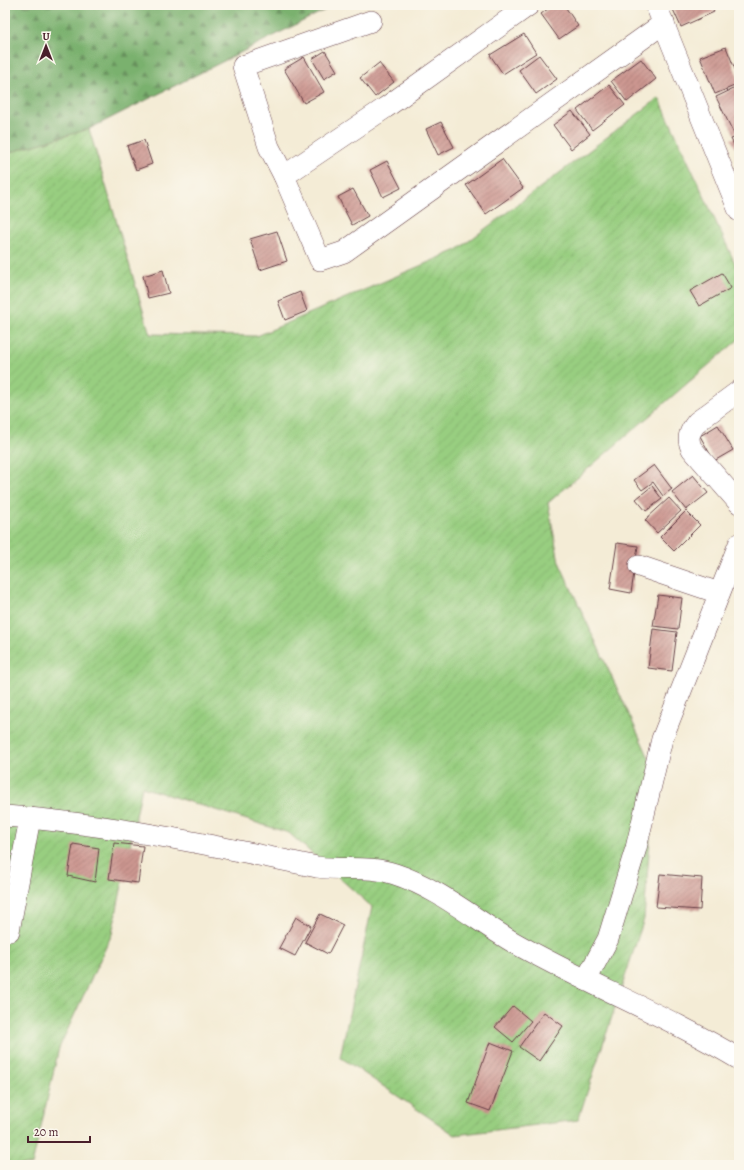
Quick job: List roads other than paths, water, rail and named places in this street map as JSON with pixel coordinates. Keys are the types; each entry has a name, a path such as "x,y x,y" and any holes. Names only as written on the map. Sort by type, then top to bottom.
{"street":[{"path":"284,176 385,108 529,5"},
{"path":"371,22 243,66 269,147 284,176 320,260 344,252 660,14 739,211"},
{"path":"739,391 697,422 689,437 689,443 692,449 739,504"},
{"path":"586,980 608,939 636,848 662,739 739,544"},
{"path":"638,566 719,593"},
{"path":"5,816 30,818 176,838 328,869 377,869 394,874 423,885 513,942 711,1042 739,1059"},
{"path":"9,931 30,818"}]}
